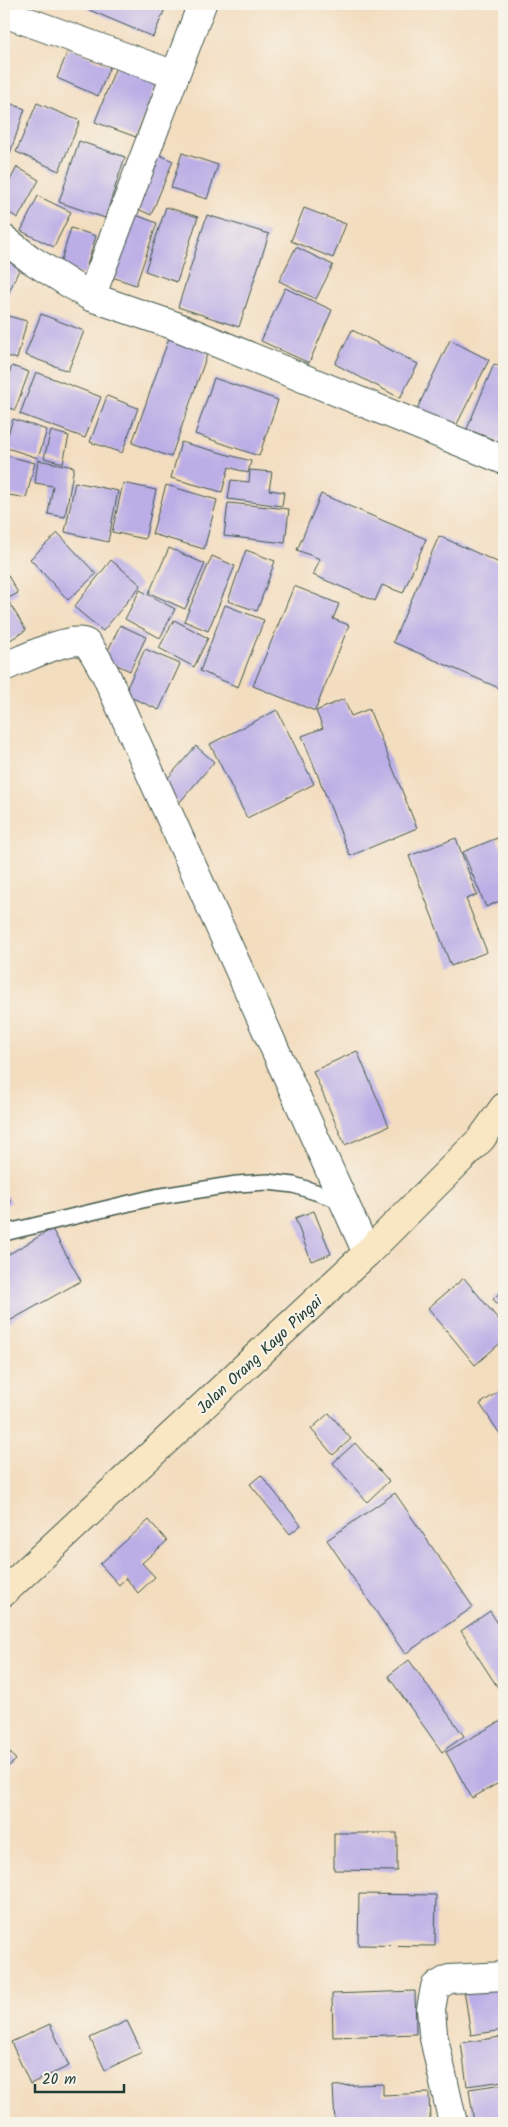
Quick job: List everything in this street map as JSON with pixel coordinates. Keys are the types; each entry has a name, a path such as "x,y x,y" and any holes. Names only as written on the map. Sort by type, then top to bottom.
{"main road":[{"name":"Jalan Orang Kayo Pingai","path":"4,1592 367,1253 482,1139 504,1108"}],"street":[{"path":"91,297 202,4"},
{"path":"4,13 175,75"},
{"path":"4,240 91,297 173,325 504,460"},
{"path":"4,667 36,653 79,640 87,644 105,673 367,1253"},
{"path":"453,2123 433,2034 431,2009 435,1987 449,1979 504,1976"}],"lane":[{"path":"4,1232 155,1197 238,1184 268,1182 294,1185 343,1201"}],"building":[{"path":"89,4 154,4 165,9 153,37 87,9"},
{"path":"69,48 110,66 98,96 57,78"},
{"path":"117,64 158,80 136,137 95,122"},
{"path":"4,101 25,109 4,171"},
{"path":"37,103 80,121 59,171 16,152"},
{"path":"79,141 125,157 105,218 59,202"},
{"path":"151,151 173,161 151,215 129,205"},
{"path":"182,153 218,165 207,199 171,188"},
{"path":"17,167 39,180 18,218 4,210 4,192"},
{"path":"38,196 71,212 54,247 21,231"},
{"path":"166,207 198,217 177,282 145,271"},
{"path":"304,208 346,224 333,258 291,241"},
{"path":"128,212 157,223 136,285 106,275"},
{"path":"207,215 269,234 239,327 178,307"},
{"path":"71,228 96,236 84,275 59,267"},
{"path":"296,247 333,265 316,299 279,281"},
{"path":"4,252 23,261 4,303"},
{"path":"285,288 332,310 309,363 261,341"},
{"path":"41,314 84,331 68,371 25,355"},
{"path":"4,315 27,321 17,359 4,355"},
{"path":"352,330 418,364 400,398 335,364"},
{"path":"169,338 208,352 171,457 132,443"},
{"path":"450,340 489,360 453,432 415,413"},
{"path":"494,364 504,368 504,444 467,429"},
{"path":"12,366 29,372 15,410 4,406 4,386"},
{"path":"36,372 101,397 85,438 20,414"},
{"path":"214,378 278,400 259,456 195,434"},
{"path":"107,396 138,408 122,453 90,442"},
{"path":"13,419 47,430 38,458 4,447"},
{"path":"51,431 69,436 63,463 44,458"},
{"path":"181,442 251,461 248,473 229,467 222,492 171,478"},
{"path":"4,455 35,463 26,498 4,494"},
{"path":"38,460 74,467 65,517 48,514 53,486 35,483"},
{"path":"250,470 272,472 269,490 284,492 282,506 228,499 231,480 249,482"},
{"path":"75,482 118,491 108,542 65,532"},
{"path":"123,483 156,490 145,539 112,532"},
{"path":"166,485 217,500 204,549 152,534"},
{"path":"321,494 426,539 403,593 382,585 375,601 313,575 320,559 297,550"},
{"path":"228,503 289,509 285,543 224,536"},
{"path":"58,533 96,574 68,600 30,559"},
{"path":"439,536 504,565 504,677 499,688 393,642"},
{"path":"169,548 205,564 185,609 149,593"},
{"path":"246,550 275,561 257,611 228,601"},
{"path":"212,556 235,566 208,631 184,621"},
{"path":"111,560 141,585 103,631 74,607"},
{"path":"4,569 18,593 7,599 26,630 4,644"},
{"path":"294,586 339,604 333,619 349,625 315,711 253,686"},
{"path":"140,590 175,609 160,638 125,619"},
{"path":"225,605 264,620 238,687 200,671"},
{"path":"174,620 208,638 194,667 159,648"},
{"path":"120,625 146,637 130,671 104,659"},
{"path":"145,649 180,664 159,710 124,694"},
{"path":"344,699 351,716 369,709 417,828 350,856 302,736 323,728 316,711"},
{"path":"277,710 314,784 247,818 210,744"},
{"path":"196,746 214,762 179,803 160,787"},
{"path":"456,838 477,895 466,899 487,952 451,966 409,856"},
{"path":"497,838 504,855 504,899 486,907 463,852"},
{"path":"357,1051 389,1126 345,1145 313,1071"},
{"path":"4,1191 11,1202 4,1206"},
{"path":"314,1211 331,1254 311,1261 295,1218"},
{"path":"52,1229 81,1281 4,1324 4,1257"},
{"path":"464,1278 504,1326 504,1340 475,1365 428,1308"},
{"path":"504,1289 504,1311 493,1299"},
{"path":"504,1388 504,1440 480,1404"},
{"path":"329,1413 351,1439 333,1455 311,1429"},
{"path":"355,1443 389,1481 367,1502 333,1463"},
{"path":"261,1475 301,1525 290,1534 250,1484"},
{"path":"395,1493 473,1607 405,1654 327,1540"},
{"path":"149,1520 167,1541 142,1563 155,1577 138,1593 126,1578 119,1585 100,1564"},
{"path":"490,1611 504,1633 504,1697 461,1631"},
{"path":"409,1660 464,1736 442,1752 388,1676"},
{"path":"501,1721 504,1726 504,1780 472,1798 446,1752"},
{"path":"4,1745 16,1760 4,1770"},
{"path":"334,1833 397,1833 397,1871 334,1870"},
{"path":"359,1894 436,1895 435,1946 358,1945"},
{"path":"499,1984 504,2030 471,2035 464,1989"},
{"path":"415,1991 416,2034 333,2037 332,1994"},
{"path":"127,2021 142,2052 105,2070 90,2038"},
{"path":"50,2024 69,2066 30,2084 11,2042"},
{"path":"500,2037 504,2081 467,2086 461,2043"},
{"path":"383,2084 383,2095 429,2093 430,2123 335,2123 333,2086"},
{"path":"504,2084 504,2123 474,2123 469,2089"}]}
